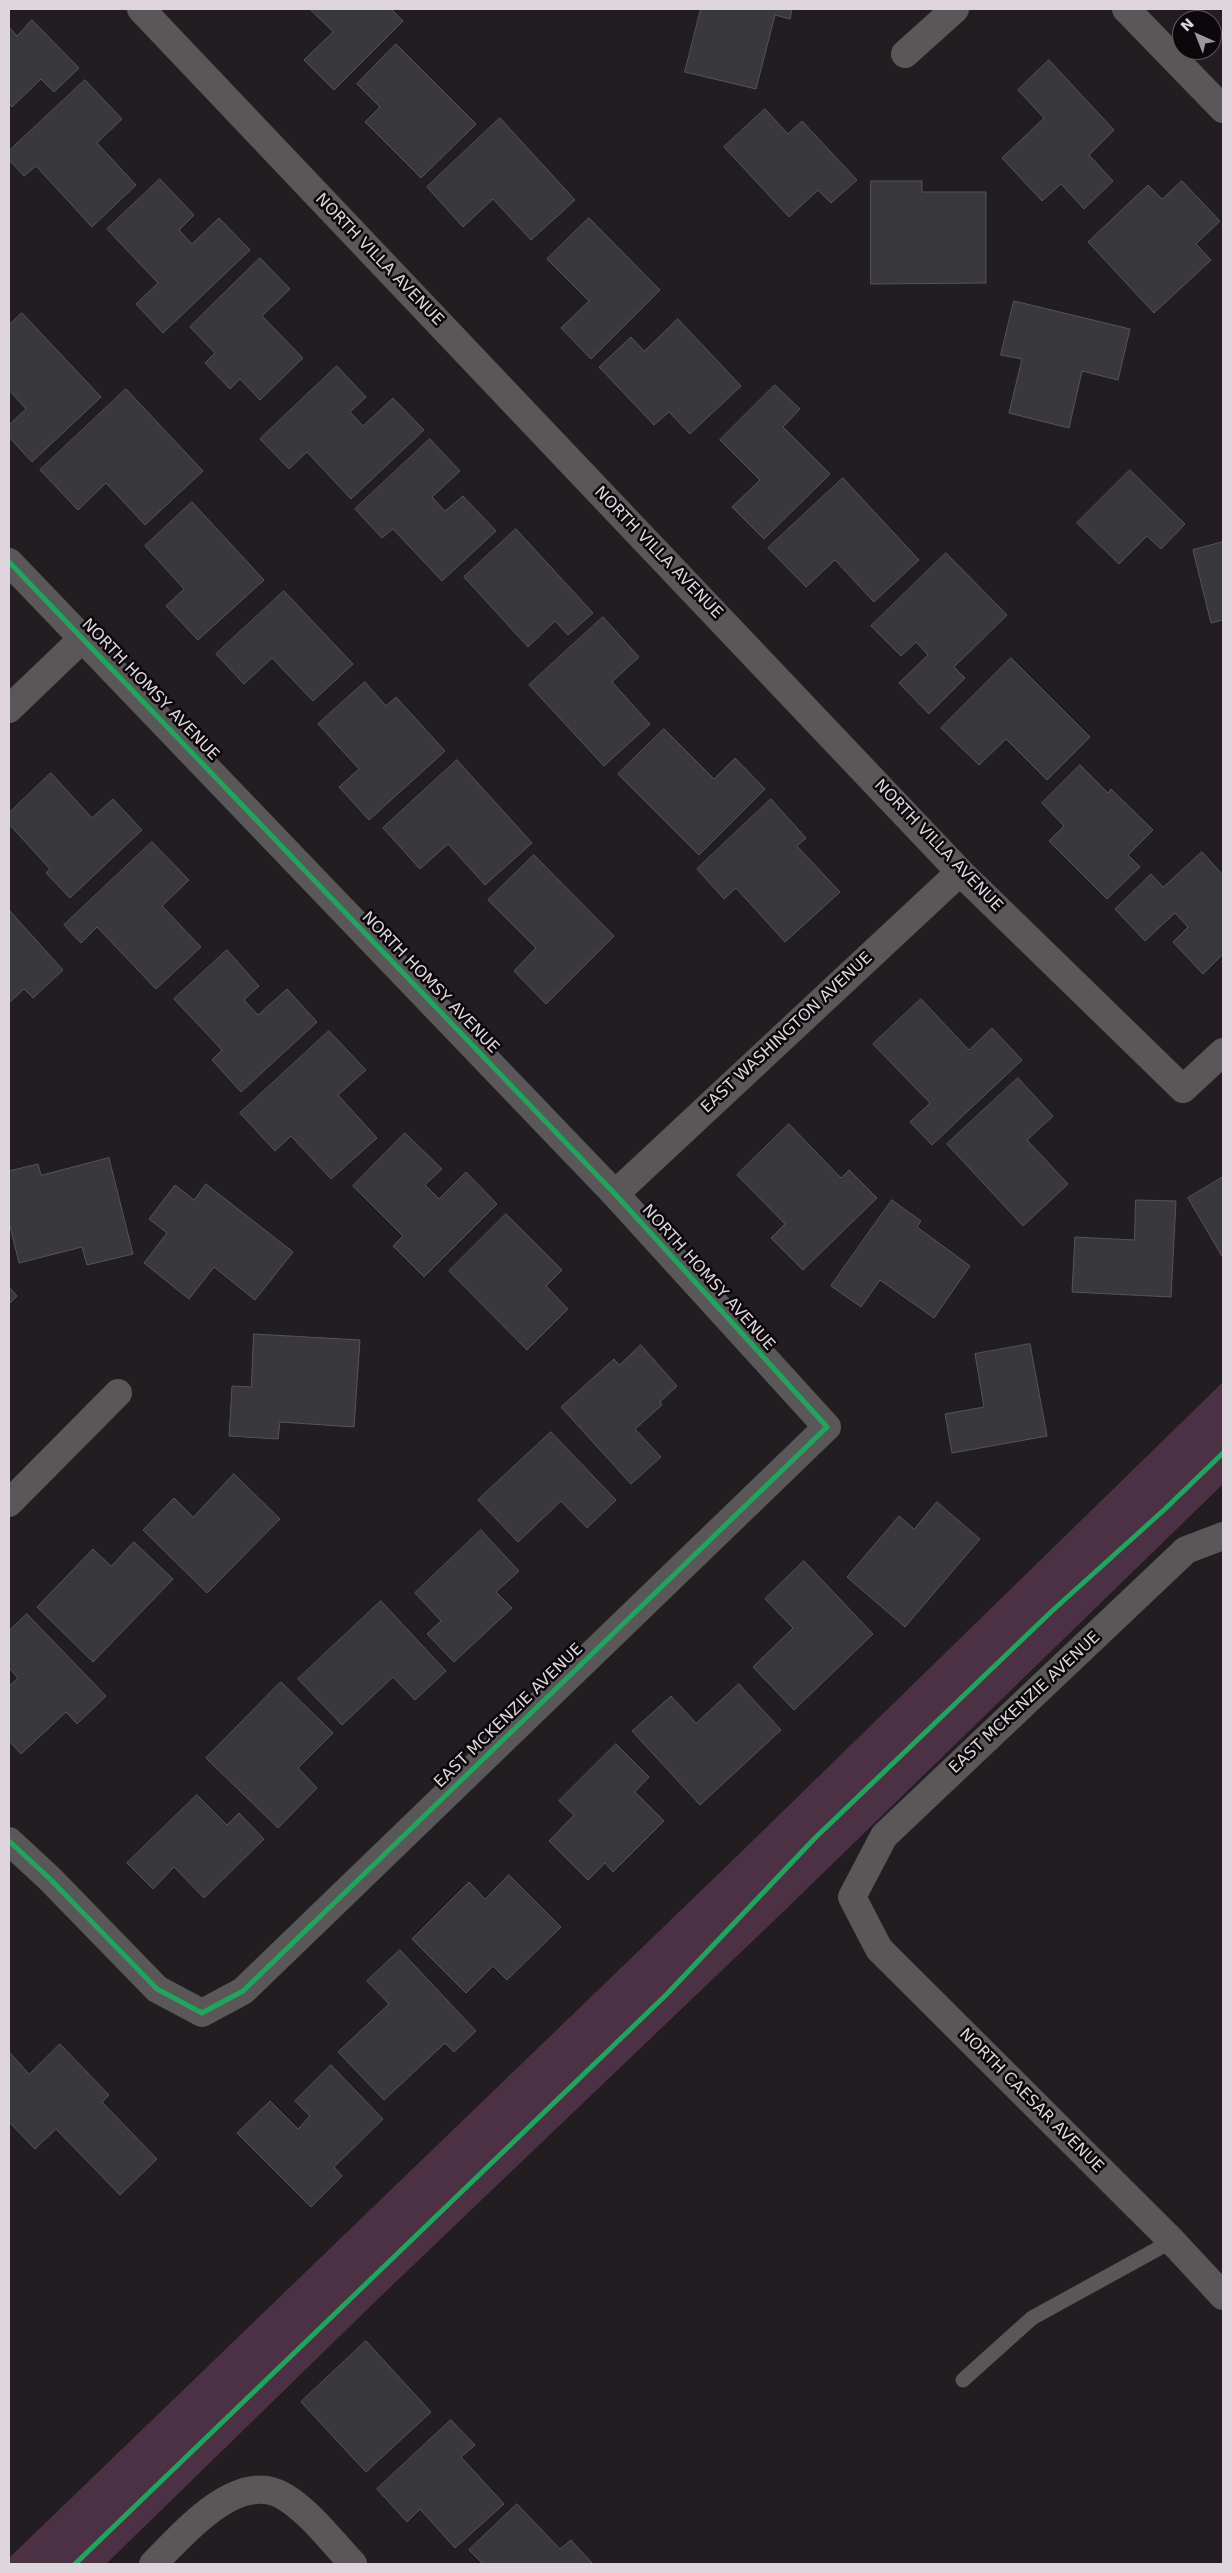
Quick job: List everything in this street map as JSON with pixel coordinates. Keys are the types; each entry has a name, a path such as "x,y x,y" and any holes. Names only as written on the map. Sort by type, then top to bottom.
{"street":[{"path":"905,54 955,9"},
{"path":"1126,9 1223,109"},
{"name":"NORTH VILLA AVENUE","path":"150,12 960,872 1183,1089 1223,1052"},
{"name":"NORTH HOMSY AVENUE","path":"9,562 84,638 614,1194 827,1427"},
{"path":"9,709 84,638"},
{"name":"EAST WASHINGTON AVENUE","path":"614,1194 960,872"},
{"path":"9,1503 118,1393"},
{"name":"EAST MCKENZIE AVENUE","path":"9,1843 50,1878 157,1989 202,2013 243,1991 827,1427"},
{"name":"EAST MCKENZIE AVENUE","path":"852,1897 884,1836 1186,1550 1223,1536"},
{"name":"NORTH CAESAR AVENUE","path":"852,1897 878,1949 1172,2241 1223,2296"},
{"path":"153,2564 212,2507 238,2494 261,2489 284,2496 299,2508 353,2564"}],"lane":[{"path":"963,2380 1032,2318 1172,2241"}],"shaded area":[{"path":"1223,1382 1223,1484 783,1912 380,2297 106,2564 9,2564 9,2558 736,1857"}],"building":[{"path":"310,9 391,9 403,21 334,90 304,60 333,32"},
{"path":"701,9 792,9 790,19 775,15 756,89 685,72"},
{"path":"32,20 79,68 54,92 41,79 12,107 9,103 9,27 17,36"},
{"path":"396,44 476,124 421,178 365,122 380,107 357,84"},
{"path":"1049,60 1114,130 1089,155 1113,181 1084,209 1061,184 1042,201 1002,158 1044,118 1018,90"},
{"path":"85,80 122,119 97,143 136,185 92,227 36,166 24,176 9,160 9,151"},
{"path":"765,109 788,134 802,121 857,180 831,203 818,190 789,217 724,147"},
{"path":"500,118 575,200 531,240 493,199 463,227 427,187"},
{"path":"160,179 194,215 179,230 192,244 219,218 250,250 163,333 136,304 158,283 107,229"},
{"path":"871,181 922,181 922,192 986,192 986,283 871,284"},
{"path":"1182,181 1220,221 1196,244 1211,260 1154,313 1088,242 1148,185 1162,199"},
{"path":"589,218 660,290 591,359 561,328 589,301 547,259"},
{"path":"260,258 290,289 262,316 303,358 260,400 240,379 230,389 205,363 215,353 190,327"},
{"path":"1014,301 1130,329 1118,380 1082,371 1069,428 1009,413 1022,359 1001,355"},
{"path":"22,313 101,397 32,462 9,437 9,425 26,409 9,390 9,325"},
{"path":"678,319 741,386 690,434 669,412 654,425 599,367 631,337 644,351"},
{"path":"337,366 366,397 350,412 363,426 393,398 424,430 351,499 307,452 289,469 260,439"},
{"path":"775,385 800,409 783,427 830,474 764,539 732,507 760,480 720,440"},
{"path":"126,389 203,471 145,525 106,483 78,510 40,470"},
{"path":"430,439 460,471 432,497 445,511 463,496 496,531 442,581 393,529 382,538 355,509"},
{"path":"1130,470 1185,524 1161,549 1147,536 1119,564 1077,523"},
{"path":"843,478 919,560 874,602 835,560 806,587 768,548"},
{"path":"192,502 264,580 198,640 166,606 184,589 145,546"},
{"path":"516,529 593,613 568,635 555,621 528,647 464,577"},
{"path":"1223,542 1223,620 1211,623 1193,550"},
{"path":"946,553 1007,615 954,667 965,678 929,714 899,683 928,655 916,642 901,656 871,626"},
{"path":"284,591 353,664 313,701 272,658 244,684 216,654"},
{"path":"603,617 639,657 612,682 650,724 604,766 529,685"},
{"path":"1011,658 1090,737 1047,780 1006,739 979,765 941,728"},
{"path":"365,682 386,706 396,697 445,751 369,820 339,787 359,769 318,724"},
{"path":"664,729 714,779 735,758 765,789 699,855 618,774"},
{"path":"457,760 532,843 485,885 448,844 420,869 383,828"},
{"path":"1080,765 1108,793 1111,789 1153,830 1128,855 1140,867 1107,899 1049,841 1064,826 1042,803"},
{"path":"51,773 92,818 113,799 142,830 70,898 46,873 50,869 9,824 9,813"},
{"path":"771,799 806,838 797,846 840,892 785,942 736,888 724,899 697,869"},
{"path":"152,842 189,880 162,906 201,947 156,989 97,927 81,943 64,925"},
{"path":"1202,852 1223,875 1223,954 1203,974 1173,942 1188,927 1175,913 1145,941 1115,909 1151,874 1163,887"},
{"path":"534,855 614,936 546,1004 514,971 536,948 488,900"},
{"path":"9,910 63,970 33,998 24,989 9,1003"},
{"path":"227,950 259,986 244,1000 258,1015 287,989 317,1022 241,1092 212,1060 222,1050 174,999"},
{"path":"921,999 969,1050 992,1028 1022,1060 932,1145 910,1122 930,1103 873,1044"},
{"path":"329,1031 366,1070 338,1095 377,1138 331,1179 291,1136 275,1151 240,1113"},
{"path":"1018,1078 1053,1116 1027,1140 1068,1184 1023,1226 947,1144"},
{"path":"789,1124 841,1178 849,1170 877,1198 803,1270 771,1238 785,1224 737,1175"},
{"path":"405,1133 442,1169 425,1185 439,1199 466,1172 497,1204 424,1277 393,1246 403,1236 353,1186"},
{"path":"109,1158 133,1254 87,1265 82,1247 19,1263 9,1222 9,1171 38,1164 41,1175"},
{"path":"1223,1177 1223,1258 1188,1198"},
{"path":"206,1184 293,1252 255,1300 214,1267 189,1299 144,1263 167,1233 149,1219 175,1185 194,1200"},
{"path":"892,1200 921,1221 917,1227 970,1266 934,1318 880,1280 861,1307 831,1286"},
{"path":"1136,1200 1176,1201 1171,1297 1072,1292 1075,1237 1134,1240"},
{"path":"506,1214 562,1270 546,1286 568,1309 527,1350 449,1271"},
{"path":"9,1287 17,1296 9,1304"},
{"path":"254,1334 360,1340 354,1427 280,1422 278,1439 229,1436 232,1386 251,1387"},
{"path":"1030,1344 1047,1436 952,1453 945,1414 984,1407 975,1354"},
{"path":"641,1345 677,1386 660,1402 662,1405 635,1429 661,1457 631,1484 561,1407 614,1359 619,1365"},
{"path":"551,1432 616,1500 587,1528 561,1501 518,1542 478,1500"},
{"path":"234,1474 280,1519 207,1593 143,1530 174,1498 193,1517"},
{"path":"937,1502 980,1539 905,1627 847,1577 899,1516 914,1529"},
{"path":"481,1530 519,1571 496,1592 512,1608 454,1662 427,1634 441,1621 415,1593"},
{"path":"134,1542 173,1579 93,1662 37,1607 93,1549 111,1566"},
{"path":"804,1561 873,1634 794,1710 753,1667 793,1628 765,1599"},
{"path":"381,1601 446,1671 415,1700 393,1677 342,1725 298,1679"},
{"path":"27,1614 106,1696 77,1724 66,1712 21,1754 9,1741 9,1686 18,1678 9,1668 9,1631"},
{"path":"281,1682 333,1733 298,1768 317,1788 278,1828 206,1758"},
{"path":"739,1684 781,1730 700,1805 632,1731 671,1696 696,1723"},
{"path":"616,1744 649,1777 635,1792 664,1821 613,1872 605,1863 588,1880 549,1841 574,1815 559,1801"},
{"path":"197,1795 227,1825 239,1813 264,1839 204,1898 174,1867 153,1889 127,1863"},
{"path":"509,1875 561,1927 507,1980 493,1966 466,1993 412,1939 469,1882 485,1899"},
{"path":"400,1950 476,2031 454,2052 445,2043 384,2100 338,2052 389,2004 367,1981"},
{"path":"60,2044 109,2095 102,2102 157,2159 120,2195 56,2129 35,2149 10,2123 9,2125 9,2052 29,2074"},
{"path":"331,2065 383,2119 334,2167 342,2176 311,2207 237,2133 270,2101 298,2129 310,2116 295,2101"},
{"path":"366,2341 431,2412 366,2472 301,2402"},
{"path":"451,2420 475,2445 461,2457 504,2504 455,2548 420,2509 407,2522 377,2489"},
{"path":"517,2504 560,2549 571,2540 593,2564 483,2564 469,2550"}],"cycle path":[{"path":"9,562 615,1194 827,1427 243,1991 202,2013 157,1989 50,1879 9,1841"},
{"path":"75,2564 666,1995 815,1838 1052,1611 1165,1509 1223,1453"}]}
